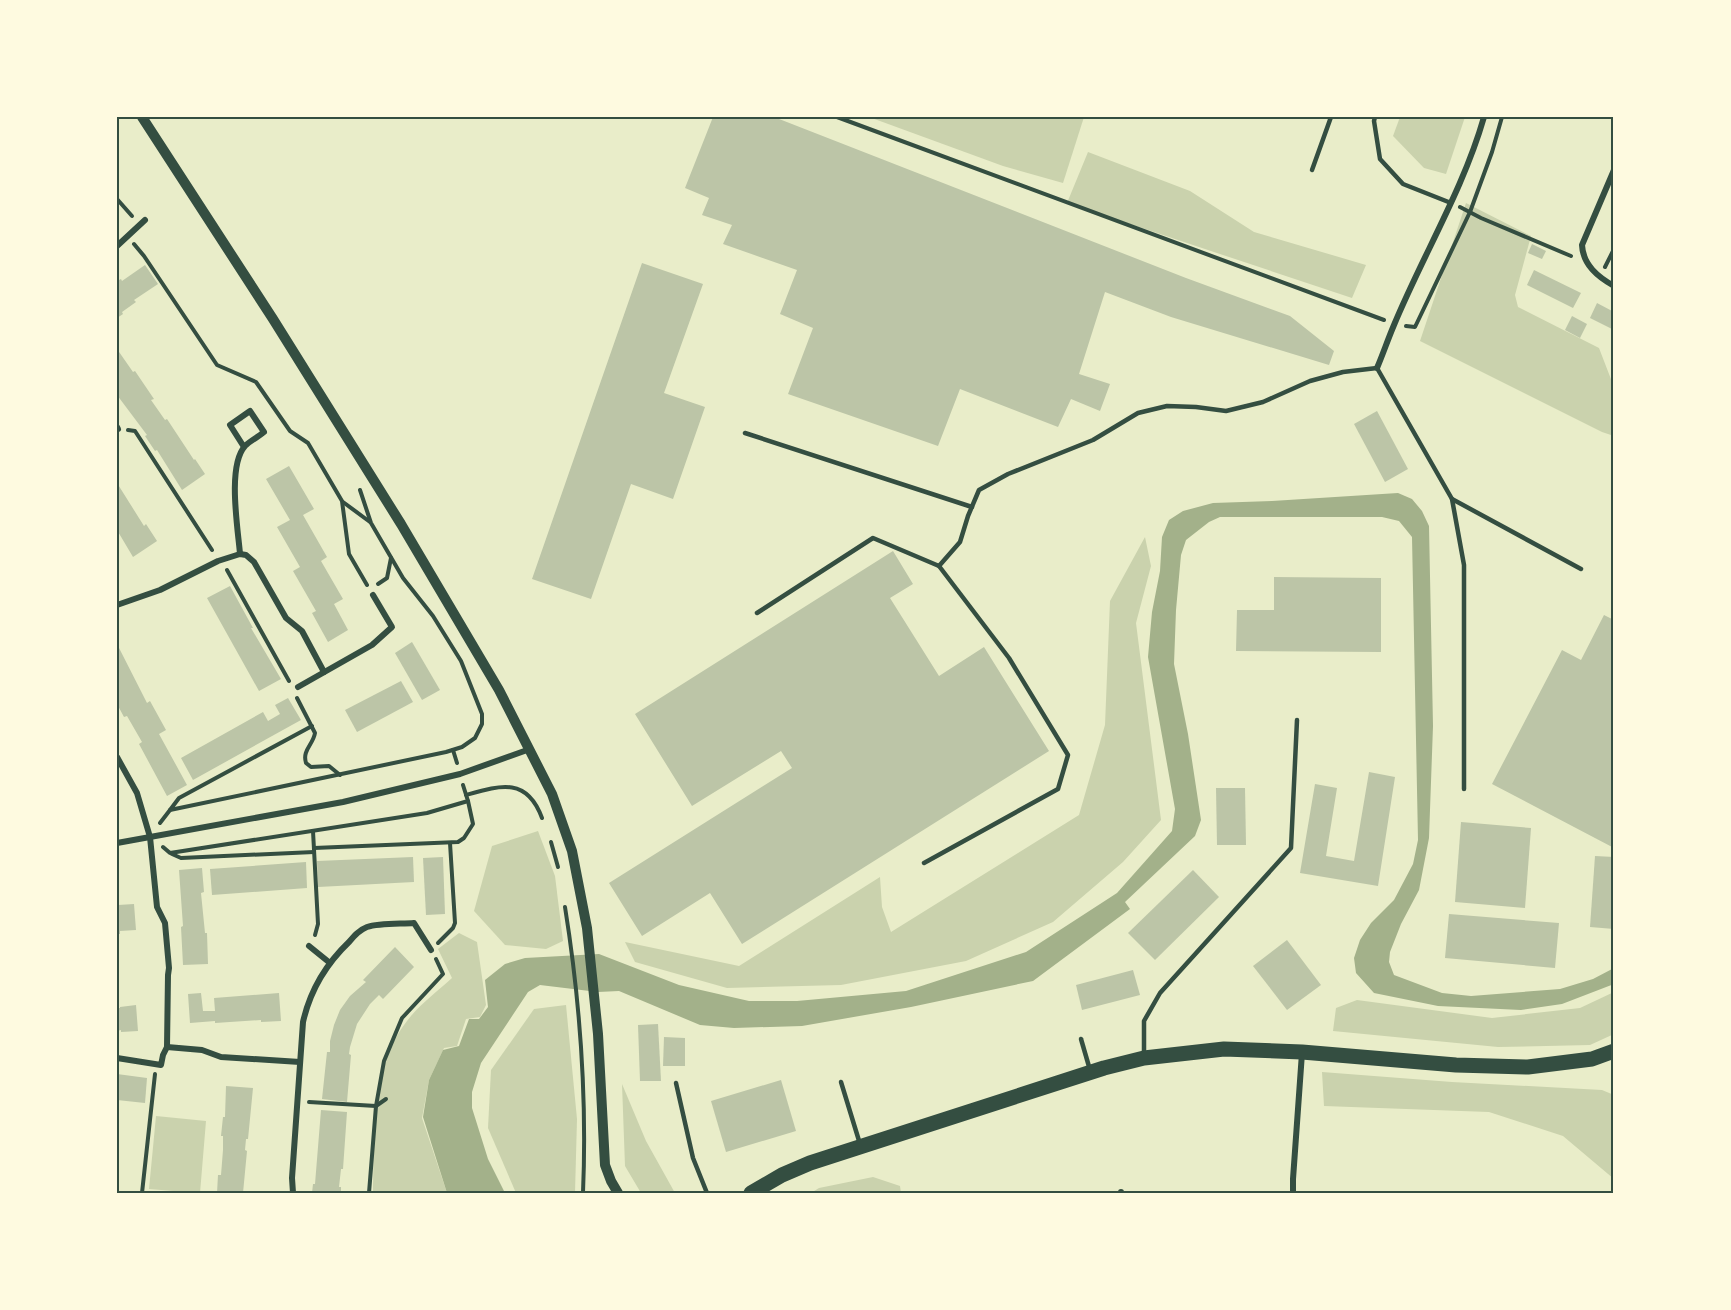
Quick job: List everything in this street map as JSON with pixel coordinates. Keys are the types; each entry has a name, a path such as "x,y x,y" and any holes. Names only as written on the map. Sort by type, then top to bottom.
{"main road":[{"path":"750,1193 810,1163 1090,1072 1144,1058 1224,1048 1456,1065 1528,1067 1592,1059 1614,1051"}],"street":[{"path":"142,117 401,524 499,690 552,794 572,851 587,928 598,1034 605,1165 610,1181 618,1193"},
{"path":"1377,368 1394,324 1452,203 1474,150 1484,117"},
{"path":"1614,170 1582,245 1586,262 1593,271 1614,286"},
{"path":"117,246 142,222"},
{"path":"240,554 235,490 236,468 244,447 264,432 250,411 230,424 244,447"},
{"path":"117,605 160,590 218,561 240,554 246,555 254,562 286,618 302,631 324,672"},
{"path":"298,687 372,645 392,627 373,595"},
{"path":"117,843 343,802 460,774 530,749"},
{"path":"117,758 136,793 150,837 157,907 165,922 169,968 167,1047 161,1065 117,1058"},
{"path":"293,1193 292,1178 303,1022 306,1007 315,988 337,953 359,931 369,926 414,923 431,950"},
{"path":"309,946 330,963"},
{"path":"167,1047 202,1050 221,1057 300,1062"},
{"path":"1293,1193 1302,1052"}],"lane":[{"path":"1312,170 1331,117"},
{"path":"1375,117 1380,159 1403,184 1452,203"},
{"path":"939,566 960,542 979,490 1008,474 1093,440 1138,413 1167,406 1226,411 1263,402 1310,381 1343,372 1377,368 1452,499 1464,565 1464,789"},
{"path":"745,433 972,507"},
{"path":"1452,499 1581,569"},
{"path":"758,613 873,538 939,566 1009,658 1068,755 1058,789 924,863"},
{"path":"1144,1058 1144,1021 1160,993 1291,848 1297,720"},
{"path":"1081,1039 1090,1072"},
{"path":"841,1082 861,1147"},
{"path":"676,1083 693,1158 707,1193"}],"path":[{"path":"837,117 1394,324 1415,327 1470,212 1502,117"},
{"path":"117,199 142,222"},
{"path":"1452,203 1481,219 1586,262"},
{"path":"128,236 144,256 217,365 256,382 290,431 308,443 342,501 350,554 369,589 387,578 391,558"},
{"path":"1600,277 1614,249"},
{"path":"170,810 446,752 462,747 475,738 482,724 482,714 461,661 442,629 403,578 391,558 371,523 361,492 355,482"},
{"path":"342,501 371,523"},
{"path":"298,687 293,690 312,726 315,737 305,752 306,763 311,767 329,766 341,775"},
{"path":"312,726 180,798 150,837 170,853 181,858 450,843 461,841 473,824 466,795 494,787 518,788 525,792 531,797 543,821"},
{"path":"170,853 427,813 468,801"},
{"path":"309,946 318,924 313,831"},
{"path":"548,834 559,871"},
{"path":"369,1193 376,1106 384,1061 402,1018 443,974 431,950 453,928 455,923 450,843"},
{"path":"564,900 577,997 584,1112 583,1193"},
{"path":"142,1193 156,1064"},
{"path":"297,1101 376,1106 386,1099"}],"shaded area":[{"path":"869,117 1084,117 1063,183 1003,166"},
{"path":"1400,117 1465,117 1446,174 1424,168 1393,136"},
{"path":"1088,152 1190,191 1254,232 1366,265 1352,298 1067,203"},
{"path":"1466,203 1531,236 1515,295 1518,307 1599,348 1614,387 1614,436 1420,341"},
{"path":"1398,493 1412,499 1422,511 1429,526 1433,726 1429,838 1419,890 1401,924 1390,952 1389,962 1394,975 1442,993 1471,996 1560,989 1593,979 1614,968 1614,984 1562,1004 1521,1010 1438,1006 1374,993 1356,973 1354,958 1360,940 1371,923 1394,900 1413,864 1418,840 1412,537 1399,521 1382,517 1220,517 1209,522 1186,540 1181,555 1176,610 1174,664 1188,734 1201,820 1195,836 1125,902 1130,909 1033,981 911,1007 802,1026 734,1028 700,1025 619,991 598,992 540,985 528,992 481,1063 472,1092 472,1108 488,1159 505,1193 447,1193 423,1117 429,1080 443,1050 459,1046 469,1019 479,1019 488,1007 485,980 505,964 525,958 599,954 679,985 749,1001 797,1001 906,991 1026,952 1117,893 1172,831 1175,809 1148,657 1152,612 1160,571 1162,537 1169,520 1183,511 1213,503"},
{"path":"1145,537 1151,566 1136,623 1161,820 1123,862 1053,922 966,961 841,985 727,988 635,962 625,942 739,966 880,877 882,907 891,932 1079,815 1105,725 1110,601"},
{"path":"538,831 555,876 563,941 546,949 505,945 474,911 492,846"},
{"path":"459,933 477,942 486,1005 480,1017 466,1019 457,1046 444,1048 429,1080 422,1118 447,1193 373,1193 377,1100 388,1056 397,1035 411,1016 452,978 438,949"},
{"path":"1614,992 1614,1034 1590,1045 1498,1047 1333,1031 1336,1008 1357,1000 1492,1018 1580,1008"},
{"path":"566,1005 577,1119 575,1193 516,1193 488,1128 491,1070 534,1009"},
{"path":"1322,1072 1602,1090 1614,1095 1614,1179 1563,1136 1489,1112 1324,1106"},
{"path":"622,1084 646,1141 675,1193 641,1193 625,1166"},
{"path":"156,1116 206,1121 200,1193 173,1193 173,1191 149,1189"},
{"path":"873,1177 900,1186 901,1193 811,1193 819,1188"}],"building":[{"path":"713,117 774,117 1186,278 1290,316 1334,351 1329,365 1171,317 1105,292 1079,374 1110,384 1100,411 1071,399 1058,427 960,389 938,446 788,394 813,328 780,314 797,270 723,244 732,225 702,215 709,198 685,188"},
{"path":"1532,244 1546,251 1542,259 1528,253"},
{"path":"642,263 703,284 664,393 705,407 673,499 631,484 591,599 532,579"},
{"path":"145,265 158,284 134,300 136,302 117,318 117,281 121,279 122,281"},
{"path":"1534,270 1581,293 1573,308 1527,285"},
{"path":"1597,303 1614,312 1612,329 1590,318"},
{"path":"1572,316 1587,324 1580,338 1565,330"},
{"path":"117,349 133,372 135,371 154,399 151,400 205,474 182,490 157,450 155,451 145,436 147,435 117,395"},
{"path":"1377,411 1408,469 1385,482 1354,424"},
{"path":"289,466 314,509 303,515 327,557 321,561 343,599 334,604 348,630 328,642 312,613 316,611 293,571 300,567 277,527 290,520 266,479"},
{"path":"117,483 144,526 146,524 157,541 133,557 117,530"},
{"path":"893,551 913,584 890,598 939,676 984,647 1049,751 742,944 710,893 642,936 609,883 792,768 781,751 692,806 635,714"},
{"path":"1274,577 1381,578 1381,652 1236,651 1237,610 1274,610"},
{"path":"230,586 281,679 259,691 207,598"},
{"path":"1604,615 1614,620 1614,848 1492,784 1562,650 1581,660"},
{"path":"412,642 440,690 422,700 395,653"},
{"path":"117,644 147,703 150,701 166,730 159,734 187,785 167,796 139,744 142,742 117,704"},
{"path":"401,681 413,702 357,732 345,710"},
{"path":"288,698 301,720 193,780 181,758 263,712 268,721 280,714 275,705"},
{"path":"1369,772 1395,777 1378,886 1300,873 1315,784 1337,788 1326,856 1354,861"},
{"path":"1216,788 1245,788 1246,845 1217,845"},
{"path":"1461,822 1531,828 1525,908 1455,902"},
{"path":"1595,856 1614,857 1614,929 1590,927"},
{"path":"413,857 414,882 318,887 317,861"},
{"path":"443,857 445,914 426,915 423,858"},
{"path":"306,862 307,888 212,895 210,869"},
{"path":"202,868 204,892 201,893 205,933 207,933 208,964 183,965 179,870"},
{"path":"1193,870 1219,897 1155,960 1128,933"},
{"path":"134,904 136,930 120,931 120,934 117,934 118,905"},
{"path":"1449,914 1559,923 1555,968 1445,958"},
{"path":"1287,940 1321,985 1287,1010 1253,966"},
{"path":"395,947 414,967 383,999 379,995 370,1004 357,1024 349,1054 351,1055 347,1102 322,1099 327,1052 330,1052 330,1041 340,1010 350,996 366,982 363,980"},
{"path":"1133,970 1140,995 1082,1010 1076,985"},
{"path":"201,993 203,1011 215,1011 214,998 279,993 281,1021 190,1023 188,994"},
{"path":"136,1005 138,1031 117,1031 117,1008"},
{"path":"658,1024 661,1081 640,1081 638,1025"},
{"path":"664,1037 685,1038 685,1066 663,1066"},
{"path":"117,1074 147,1078 145,1103 117,1100"},
{"path":"781,1080 796,1131 726,1152 711,1101"},
{"path":"226,1086 253,1088 248,1139 246,1139 243,1193 217,1193 218,1175 221,1175 223,1136 221,1136 223,1117 225,1117"},
{"path":"321,1110 347,1112 343,1169 341,1169 339,1187 341,1187 341,1193 312,1193 313,1184 315,1184"}]}
